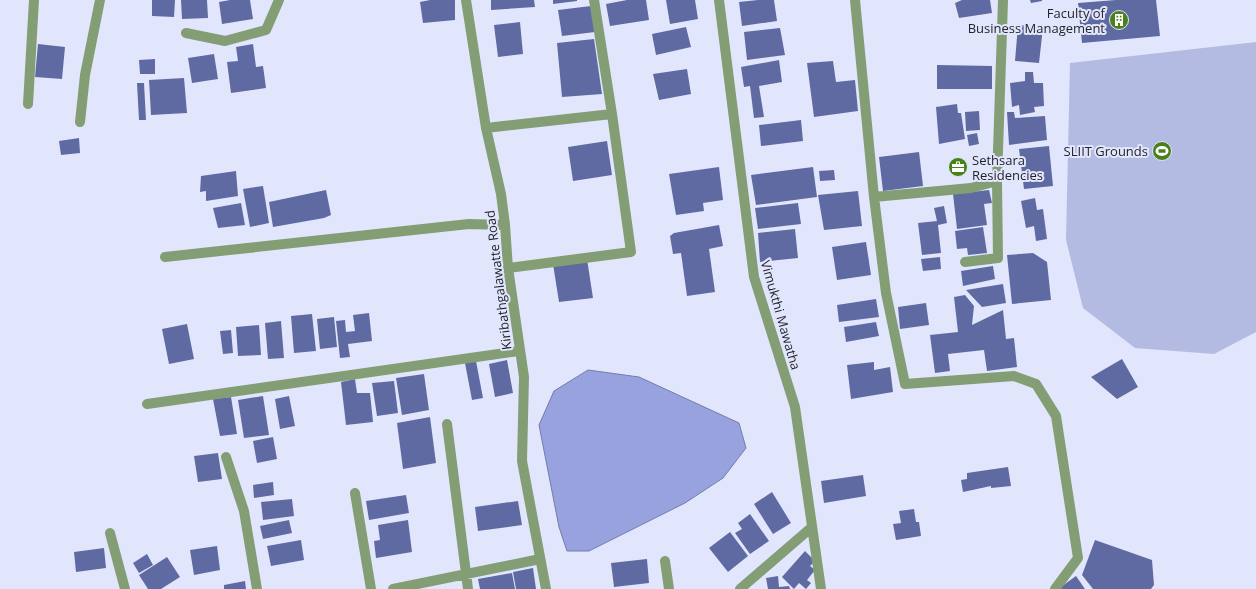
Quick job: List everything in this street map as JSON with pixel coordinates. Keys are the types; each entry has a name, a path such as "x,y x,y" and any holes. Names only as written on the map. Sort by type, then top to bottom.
{"street":[{"path":"28,104 34,0"},
{"path":"80,122 85,75 100,0"},
{"path":"186,33 225,41 266,30 279,0"},
{"name":"Kiribathgalawatte Road","path":"466,0 486,128 501,194 508,268 524,377 522,461 546,589"},
{"path":"508,268 632,252 594,0"},
{"name":"Vimukthi Mawatha","path":"719,0 754,277 795,406 821,589"},
{"path":"856,0 874,197 886,293 906,384 1014,376 1036,384 1056,416 1078,558 1055,589"},
{"path":"965,262 998,258 997,181 1003,0"},
{"path":"486,128 612,114"},
{"path":"874,197 971,188 997,181"},
{"path":"165,257 469,224 505,225"},
{"path":"147,404 519,351"},
{"path":"447,424 468,589"},
{"path":"226,457 244,511 257,589"},
{"path":"355,493 371,589"},
{"path":"740,589 812,527"},
{"path":"110,532 125,589"},
{"path":"393,589 540,559"},
{"path":"665,561 668,589"}],"shaded area":[{"name":"SLIIT Grounds","path":"1256,42 1256,332 1214,354 1135,348 1083,308 1066,240 1070,63"},
{"path":"588,370 639,377 739,423 746,448 723,478 685,503 589,551 567,551 559,527 539,425 554,391"}],"building":[{"path":"152,0 175,0 174,17 152,16"},
{"path":"181,0 207,0 208,18 182,19"},
{"path":"230,0 250,0 253,19 222,24 219,2"},
{"path":"430,0 455,0 455,20 423,23 420,2"},
{"path":"491,0 534,0 535,7 491,10"},
{"path":"553,0 577,0 577,1 553,4"},
{"path":"627,0 646,0 649,20 610,26 606,4"},
{"path":"666,0 695,0 698,19 670,24"},
{"path":"774,0 777,21 742,26 739,2"},
{"path":"962,0 990,0 992,13 959,18 955,3"},
{"path":"1030,0 1042,0 1042,1 1031,3"},
{"name":"Faculty of Business Management","path":"1116,0 1156,0 1160,36 1082,43 1078,3"},
{"path":"591,6 595,32 562,36 558,10"},
{"path":"520,22 523,54 498,57 494,25"},
{"path":"1018,25 1043,27 1039,63 1015,61"},
{"path":"686,27 691,47 656,55 652,34"},
{"path":"780,28 785,55 747,60 744,32"},
{"path":"594,39 602,94 562,97 557,43"},
{"path":"38,44 65,47 62,79 35,77"},
{"path":"253,44 256,67 263,66 266,88 231,93 227,62 238,61 236,47"},
{"path":"214,54 218,79 192,83 188,58"},
{"path":"155,59 155,74 140,74 139,60"},
{"path":"779,60 782,82 759,86 764,117 754,118 750,86 744,87 741,67"},
{"path":"833,61 836,82 855,80 858,111 814,117 807,63"},
{"path":"937,65 992,66 992,89 937,89"},
{"path":"687,69 691,94 659,100 653,74"},
{"path":"1025,72 1033,72 1034,83 1043,83 1044,106 1034,107 1035,112 1020,115 1019,105 1012,107 1010,83 1025,81"},
{"path":"184,78 187,113 151,115 149,80"},
{"path":"137,83 144,83 146,120 139,120"},
{"path":"957,104 958,113 961,113 965,139 939,144 936,107"},
{"path":"979,111 980,130 966,131 965,112"},
{"path":"1007,112 1014,112 1015,118 1045,116 1047,140 1009,145"},
{"path":"801,120 803,141 761,146 759,125"},
{"path":"977,133 979,144 969,146 967,135"},
{"path":"79,138 80,153 61,155 59,141"},
{"path":"607,141 612,175 573,181 568,147"},
{"path":"1049,146 1053,186 1024,189 1019,149"},
{"path":"919,152 923,186 883,191 879,157"},
{"path":"719,167 723,200 703,203 704,211 676,215 669,174"},
{"path":"813,167 817,197 756,205 751,175"},
{"path":"834,170 835,180 820,181 819,171"},
{"path":"236,171 238,196 206,201 206,191 200,192 201,176"},
{"path":"263,186 269,223 250,227 243,189"},
{"path":"326,190 331,215 324,218 273,227 269,202"},
{"path":"989,190 992,203 984,204 987,225 957,229 953,194"},
{"path":"858,191 862,226 824,230 818,195"},
{"path":"1035,198 1037,210 1043,209 1047,239 1036,241 1034,226 1026,228 1021,201"},
{"path":"241,203 245,225 218,228 213,208"},
{"path":"798,203 801,224 758,229 755,208"},
{"path":"944,206 947,223 938,225 941,253 922,255 918,223 937,221 934,208"},
{"path":"719,225 723,246 709,249 715,292 687,296 681,253 673,254 670,236 674,233"},
{"path":"983,227 987,253 968,255 967,248 957,249 955,231"},
{"path":"795,229 798,258 760,262 758,233"},
{"path":"866,242 871,275 837,280 832,247"},
{"path":"1033,253 1047,262 1051,300 1012,304 1007,255"},
{"path":"940,257 941,269 923,271 921,259"},
{"path":"587,259 593,298 559,302 553,264"},
{"path":"993,266 995,279 963,286 961,271"},
{"path":"1003,284 1006,303 982,307 966,290"},
{"path":"965,295 974,306 972,325 1003,310 1006,339 1014,338 1017,367 987,371 984,350 948,354 950,371 935,373 930,335 958,332 954,297"},
{"path":"876,299 879,317 839,322 837,305"},
{"path":"926,303 929,325 900,329 898,307"},
{"path":"369,313 372,341 348,344 350,357 340,358 336,321 345,320 346,332 355,331 353,315"},
{"path":"312,314 316,351 294,353 291,316"},
{"path":"334,317 337,347 320,349 317,319"},
{"path":"281,321 284,358 268,359 265,323"},
{"path":"876,322 879,336 846,342 844,327"},
{"path":"187,324 194,359 169,364 162,329"},
{"path":"259,325 261,355 238,356 236,327"},
{"path":"231,330 233,353 223,354 220,331"},
{"path":"1122,359 1138,387 1117,399 1091,377"},
{"path":"507,360 513,393 495,397 489,364"},
{"path":"476,361 483,398 472,400 465,363"},
{"path":"874,362 874,370 890,367 893,392 851,399 847,365"},
{"path":"424,374 429,410 402,415 396,378"},
{"path":"355,379 357,393 370,393 373,422 346,425 341,382"},
{"path":"394,381 398,413 377,416 372,383"},
{"path":"263,396 269,435 244,438 238,400"},
{"path":"289,396 295,426 280,429 275,399"},
{"path":"231,397 237,434 220,436 213,399"},
{"path":"430,417 436,463 403,469 397,423"},
{"path":"273,437 277,459 257,463 253,441"},
{"path":"218,453 222,479 198,482 194,456"},
{"path":"1008,467 1011,486 991,488 991,486 963,492 961,480 967,479 967,473"},
{"path":"863,475 866,496 824,503 821,481"},
{"path":"273,482 274,495 254,498 253,485"},
{"path":"772,492 791,523 773,534 754,504"},
{"path":"406,495 409,513 369,520 366,501"},
{"path":"292,499 294,516 263,520 261,502"},
{"path":"518,501 522,525 478,531 475,507"},
{"path":"914,509 916,522 919,522 921,536 896,540 893,524 901,523 899,511"},
{"path":"750,514 769,541 750,554 735,533 742,529 738,523"},
{"path":"289,520 292,533 263,539 260,526"},
{"path":"408,520 412,552 376,558 374,541 380,540 378,525"},
{"path":"730,532 748,556 728,572 709,548"},
{"path":"301,540 304,560 271,566 267,546"},
{"path":"1095,540 1152,560 1154,585 1151,589 1093,589 1082,575"},
{"path":"217,546 220,570 194,575 190,550"},
{"path":"104,548 106,568 76,572 74,552"},
{"path":"805,551 815,561 810,566 815,570 807,580 811,583 806,589 799,583 794,589 782,577"},
{"path":"147,554 153,565 139,573 133,563"},
{"path":"167,557 180,577 161,589 148,589 139,575"},
{"path":"647,559 649,583 614,587 611,563"},
{"path":"533,568 536,589 516,589 513,572"},
{"path":"512,573 515,589 480,589 478,579"},
{"path":"778,576 779,587 789,586 790,589 768,589 766,578"},
{"path":"1076,576 1085,589 1058,589"},
{"path":"245,581 246,589 224,589 224,585"}],"place":[{"name":"Faculty of Business Management","path":"1119,20"},
{"name":"SLIIT Grounds","path":"1162,151"},
{"name":"Sethsara Residencies","path":"958,167"}]}
